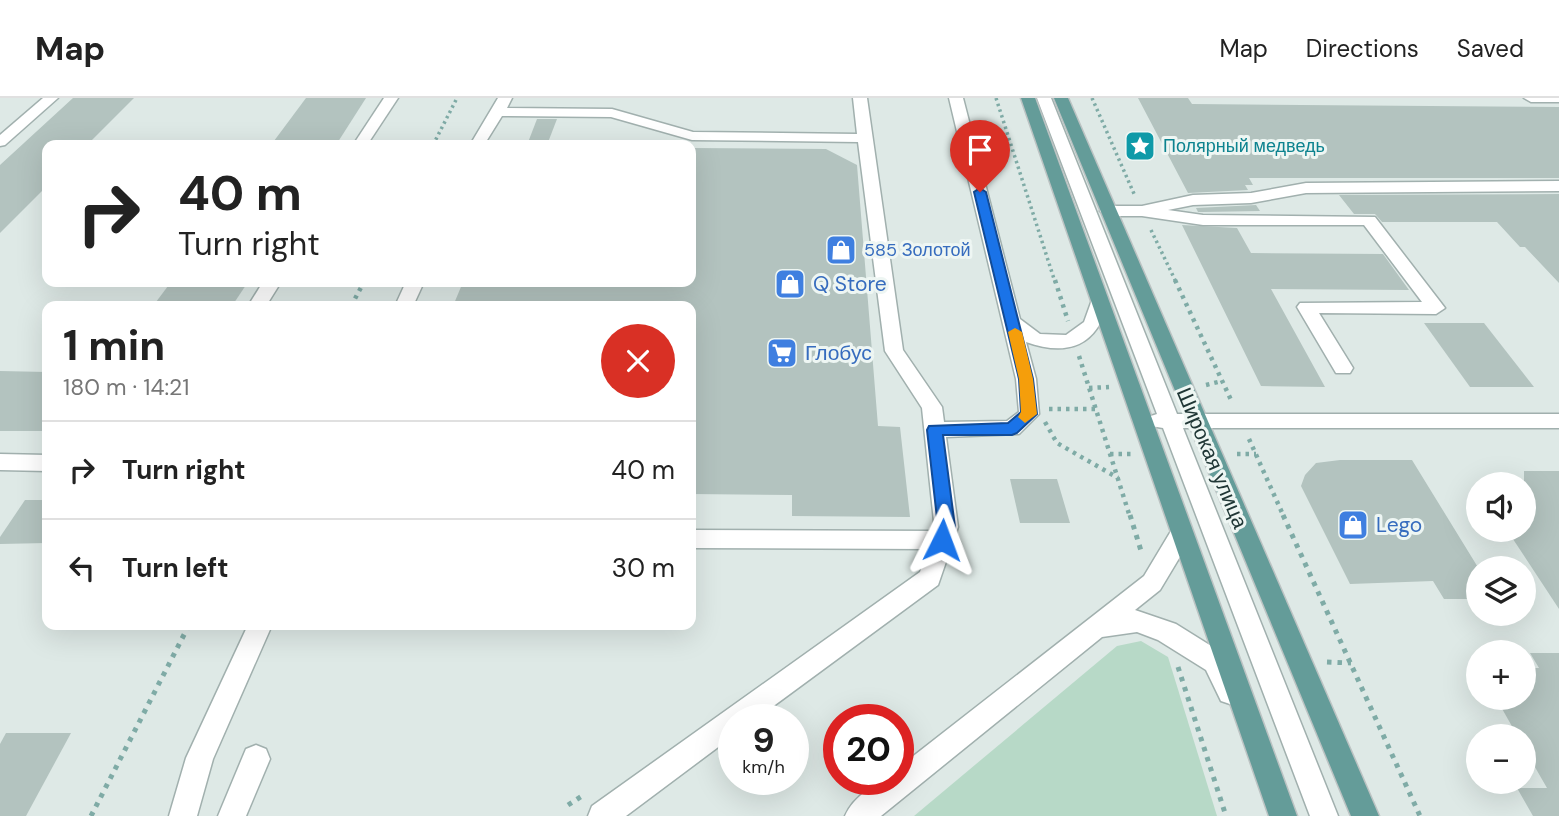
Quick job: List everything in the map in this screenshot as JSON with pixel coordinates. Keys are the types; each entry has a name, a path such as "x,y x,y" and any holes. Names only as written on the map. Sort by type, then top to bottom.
{"main road":[{"path":"1028,98 1283,816"},
{"name":"Широкая улица","path":"1061,98 1365,816"}],"street":[{"path":"0,142 51,98"},
{"path":"363,140 391,98"},
{"path":"756,704 930,578 947,527 932,407 894,351 860,98"},
{"path":"934,430 1012,429 1029,414 1026,379 957,98"},
{"name":"Широкая улица","path":"1044,98 1324,816"},
{"path":"1531,98 1559,98"},
{"path":"477,140 501,105 612,113 692,136 865,138"},
{"path":"1142,211 1193,200 1251,198 1306,188 1559,186"},
{"path":"1108,211 1142,211 1203,220 1370,220 1436,307 1306,307 1343,368"},
{"path":"1013,323 1033,338 1053,342 1074,341 1088,331 1099,301"},
{"path":"1142,421 1559,421"},
{"path":"0,463 42,463"},
{"path":"859,816 1152,583 1182,533"},
{"path":"696,539 942,540"},
{"path":"1097,627 1137,621 1167,632 1215,662 1258,749"},
{"path":"183,816 200,758 258,630"},
{"path":"602,816 718,732"},
{"path":"232,816 256,759"}],"path":[{"path":"436,140 457,98"},
{"path":"1092,98 1420,816"},
{"path":"1206,385 1222,381"},
{"path":"1089,388 1112,387"},
{"path":"1044,420 1057,443 1118,478"},
{"path":"1110,454 1135,454"},
{"path":"1237,454 1256,454"},
{"path":"91,816 186,630"},
{"path":"1327,662 1350,663"},
{"path":"1177,663 1226,816"},
{"path":"568,804 591,790"}],"green space":[{"path":"1141,641 1168,657 1217,816 914,816 1117,646"}],"building":[{"path":"73,98 134,98 92,140 42,140 42,191 0,233 0,165"},
{"path":"306,98 366,98 339,140 275,140"},
{"path":"1138,98 1188,98 1192,104 1559,107 1559,178 1249,178 1253,185 1245,185 1248,190 1188,193"},
{"path":"537,119 557,119 549,140 529,140"},
{"name":"Глобус","path":"696,148 826,149 857,165 878,426 900,427 910,517 792,516 792,495 696,494 696,301 455,301 461,287 696,287"},
{"path":"1559,194 1559,283 1497,222 1382,222 1375,214 1354,214 1339,195"},
{"path":"1256,205 1260,211 1198,212 1196,208"},
{"path":"1182,225 1237,228 1251,253 1383,254 1409,290 1271,289 1325,387 1261,386"},
{"path":"167,287 245,287 235,301 157,301"},
{"path":"1424,323 1484,323 1534,387 1470,387"},
{"path":"0,371 42,372 42,431 0,431"},
{"path":"1340,460 1412,460 1471,556 1466,556 1466,599 1444,599 1433,581 1350,584 1301,486 1305,475 1316,463"},
{"path":"1559,471 1559,609 1536,574 1536,556 1524,556 1515,542 1536,542 1536,472 1524,472"},
{"path":"1010,479 1057,479 1070,523 1020,523"},
{"path":"25,500 42,500 42,543 0,544 0,537"},
{"path":"1536,653 1559,653 1559,816 1533,816 1520,794 1536,794 1536,788 1547,788 1536,769 1536,724 1511,724 1503,710 1536,710 1536,668 1539,668"},
{"path":"6,733 71,733 26,816 0,816 0,744"}],"slow traffic":[{"path":"1015,332 1026,379 1029,414 1025,417"}],"place":[{"name":"Полярный медведь","path":"1140,146"},
{"name":"585 Золотой","path":"841,250"},
{"name":"Q Store","path":"790,284"},
{"name":"Глобус","path":"782,353"},
{"name":"Lego","path":"1353,525"}],"route":[{"path":"942,540 947,527 934,430 1012,429 1029,414 1026,379 980,192"}]}
